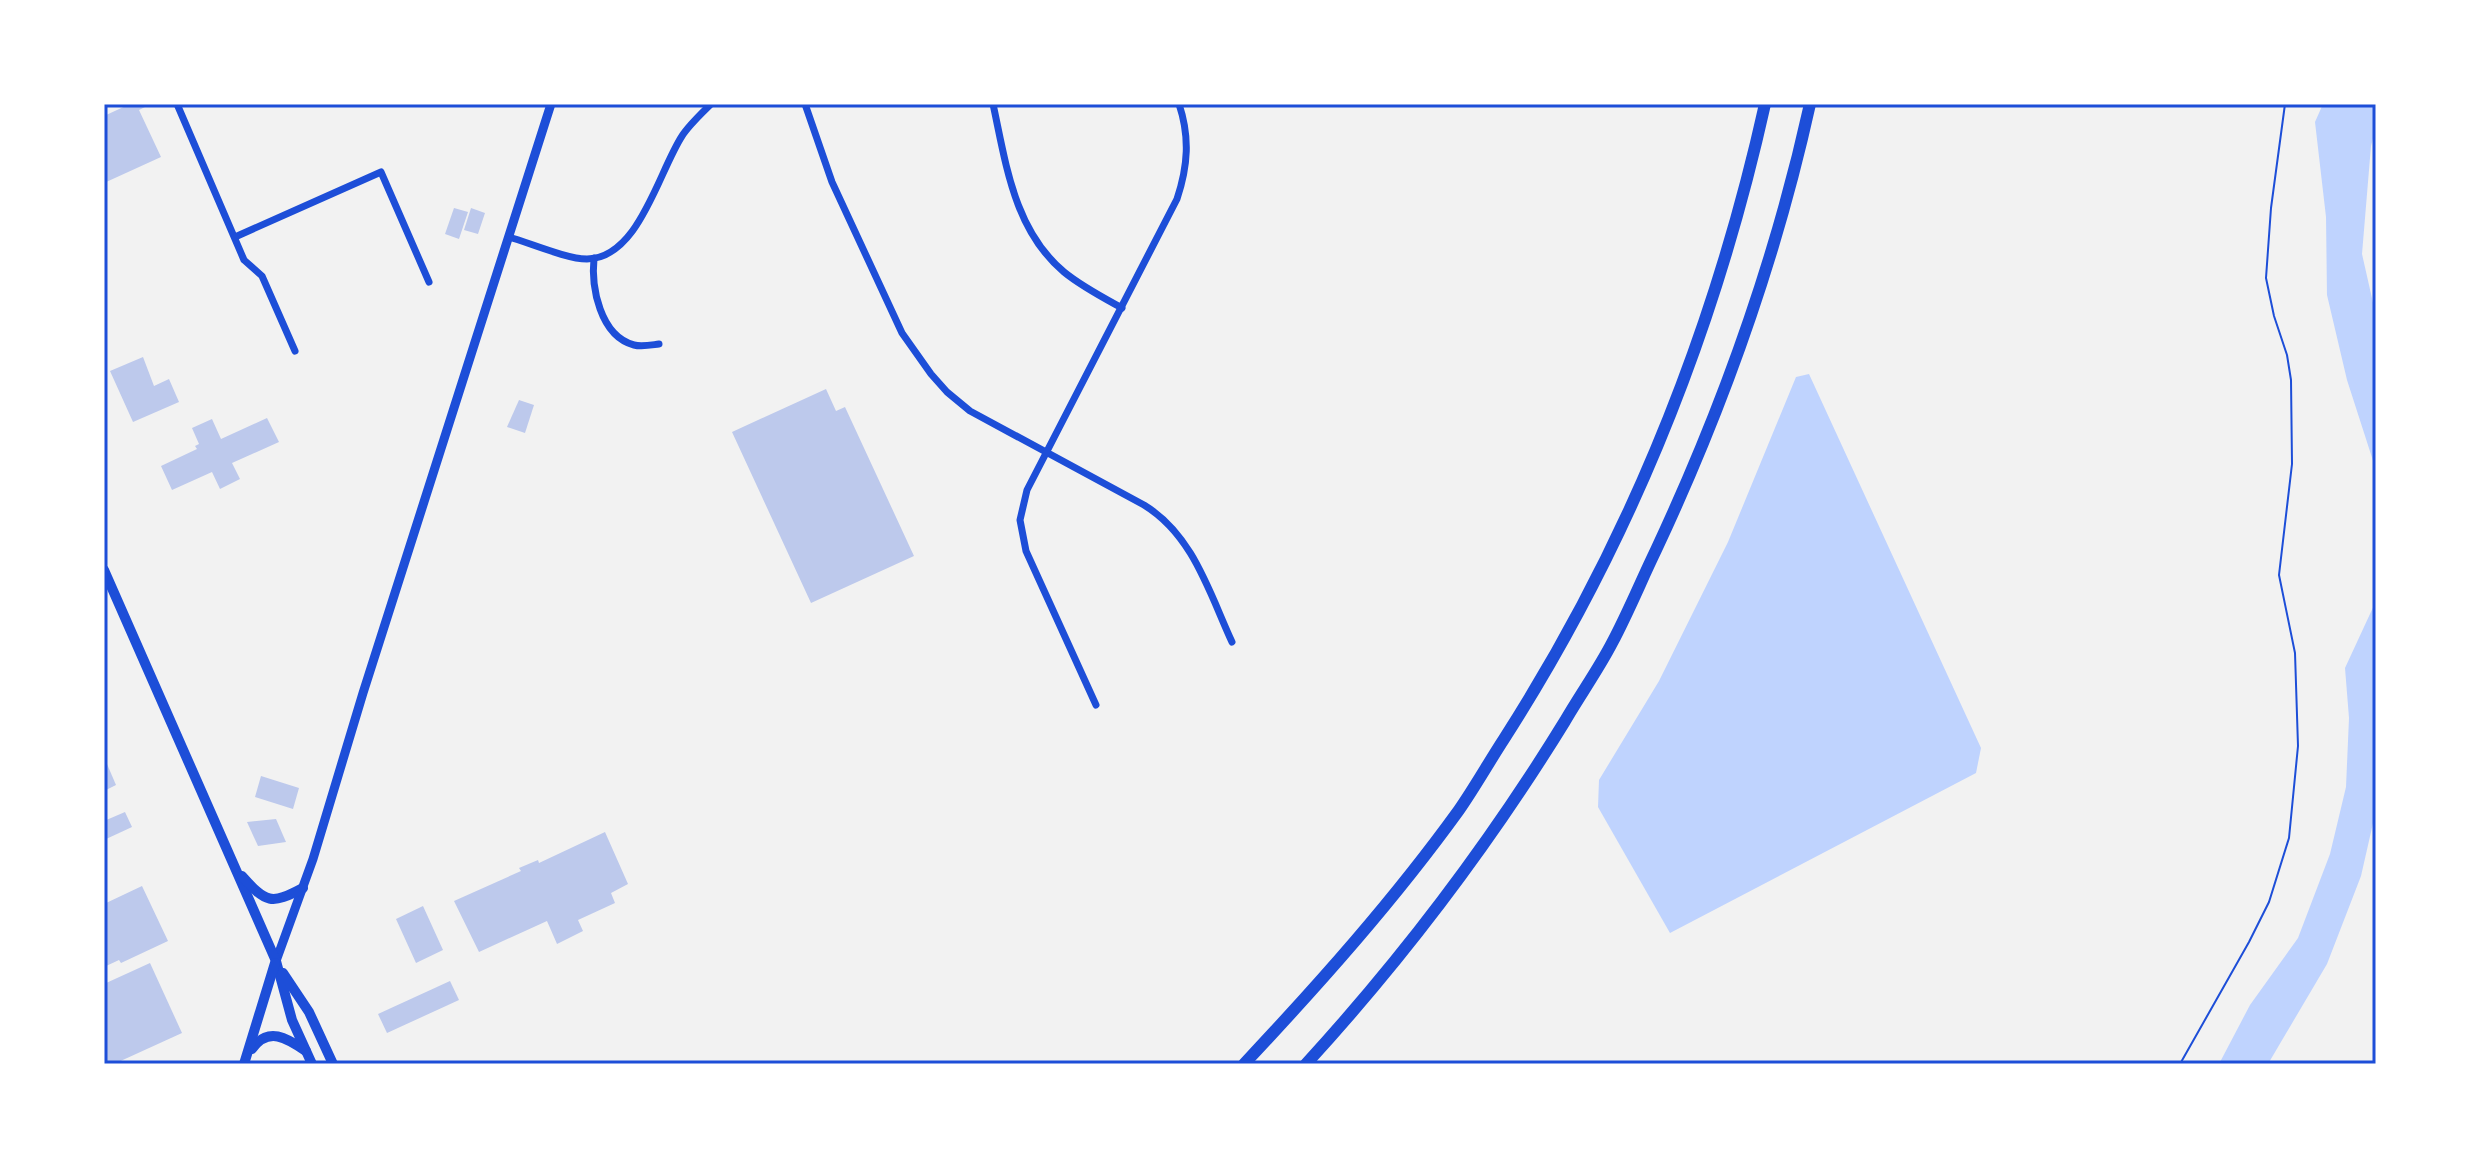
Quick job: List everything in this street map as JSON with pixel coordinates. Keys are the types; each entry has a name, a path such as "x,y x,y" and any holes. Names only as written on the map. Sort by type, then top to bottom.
{"highway":[{"path":"1244,1064 1311,993 1393,896 1459,810 1539,684 1607,558 1687,374 1735,226 1765,104"},
{"path":"1306,1064 1353,1012 1466,869 1536,768 1612,644 1726,390 1792,182 1810,104"}],"main road":[{"path":"245,1063 551,104"},
{"path":"104,570 276,961 292,1020 312,1064"},
{"path":"235,868 268,900 282,899 303,888"},
{"path":"276,961 309,1012 333,1064"},
{"path":"245,1063 258,1042 267,1036 284,1037 307,1052"}],"street":[{"path":"177,104 244,260 262,276 295,351"},
{"path":"509,237 572,257 594,258 612,251 630,235 683,134 711,104"},
{"path":"805,104 832,182 888,307 915,355 947,392 970,411 1144,505 1170,524 1190,550 1232,642"},
{"path":"993,104 1005,164 1030,233 1062,271 1122,308"},
{"path":"1096,705 1026,551 1020,520 1027,490 1045,453 1170,215 1184,177 1187,139 1179,104"},
{"path":"235,237 381,172 429,282"},
{"path":"594,258 594,287 607,322 632,345 659,344"}],"path":[{"path":"2180,1064 2256,929 2269,902 2289,838 2298,746 2296,669 2279,575 2292,464 2291,380 2266,278 2271,208 2285,104"}],"water":[{"path":"2323,104 2376,104 2362,254 2376,316 2376,470 2347,380 2327,295 2326,217 2315,122"},
{"path":"1809,374 1981,748 1976,773 1670,933 1598,807 1599,780 1659,681 1728,542 1796,377"},
{"path":"2376,601 2376,810 2361,876 2327,964 2268,1064 2219,1064 2250,1005 2298,938 2330,854 2346,787 2349,718 2345,668"}],"building":[{"path":"130,104 151,104 139,110 161,157 104,183 104,116"},
{"path":"454,208 468,212 459,239 445,234"},
{"path":"471,208 485,213 478,234 464,230"},
{"path":"143,357 154,386 169,379 179,402 133,422 110,371"},
{"path":"826,389 836,411 845,407 914,556 811,603 732,432"},
{"path":"519,400 534,405 525,433 507,427"},
{"path":"267,418 279,442 232,463 240,479 220,489 212,472 172,490 161,466 197,449 195,446 199,444 192,428 212,419 221,439"},
{"path":"104,757 116,785 104,791"},
{"path":"261,776 299,788 293,809 255,797"},
{"path":"125,812 132,827 104,840 104,821"},
{"path":"276,819 286,842 258,846 247,822"},
{"path":"605,832 628,884 611,893 615,903 578,920 583,931 557,944 547,921 479,952 454,901 521,871 519,868 538,860 539,863"},
{"path":"142,886 168,941 121,963 119,960 104,967 104,904"},
{"path":"423,906 443,950 416,963 396,919"},
{"path":"150,963 182,1033 114,1064 104,1064 104,984"},
{"path":"450,981 459,1000 387,1033 378,1014"}]}
